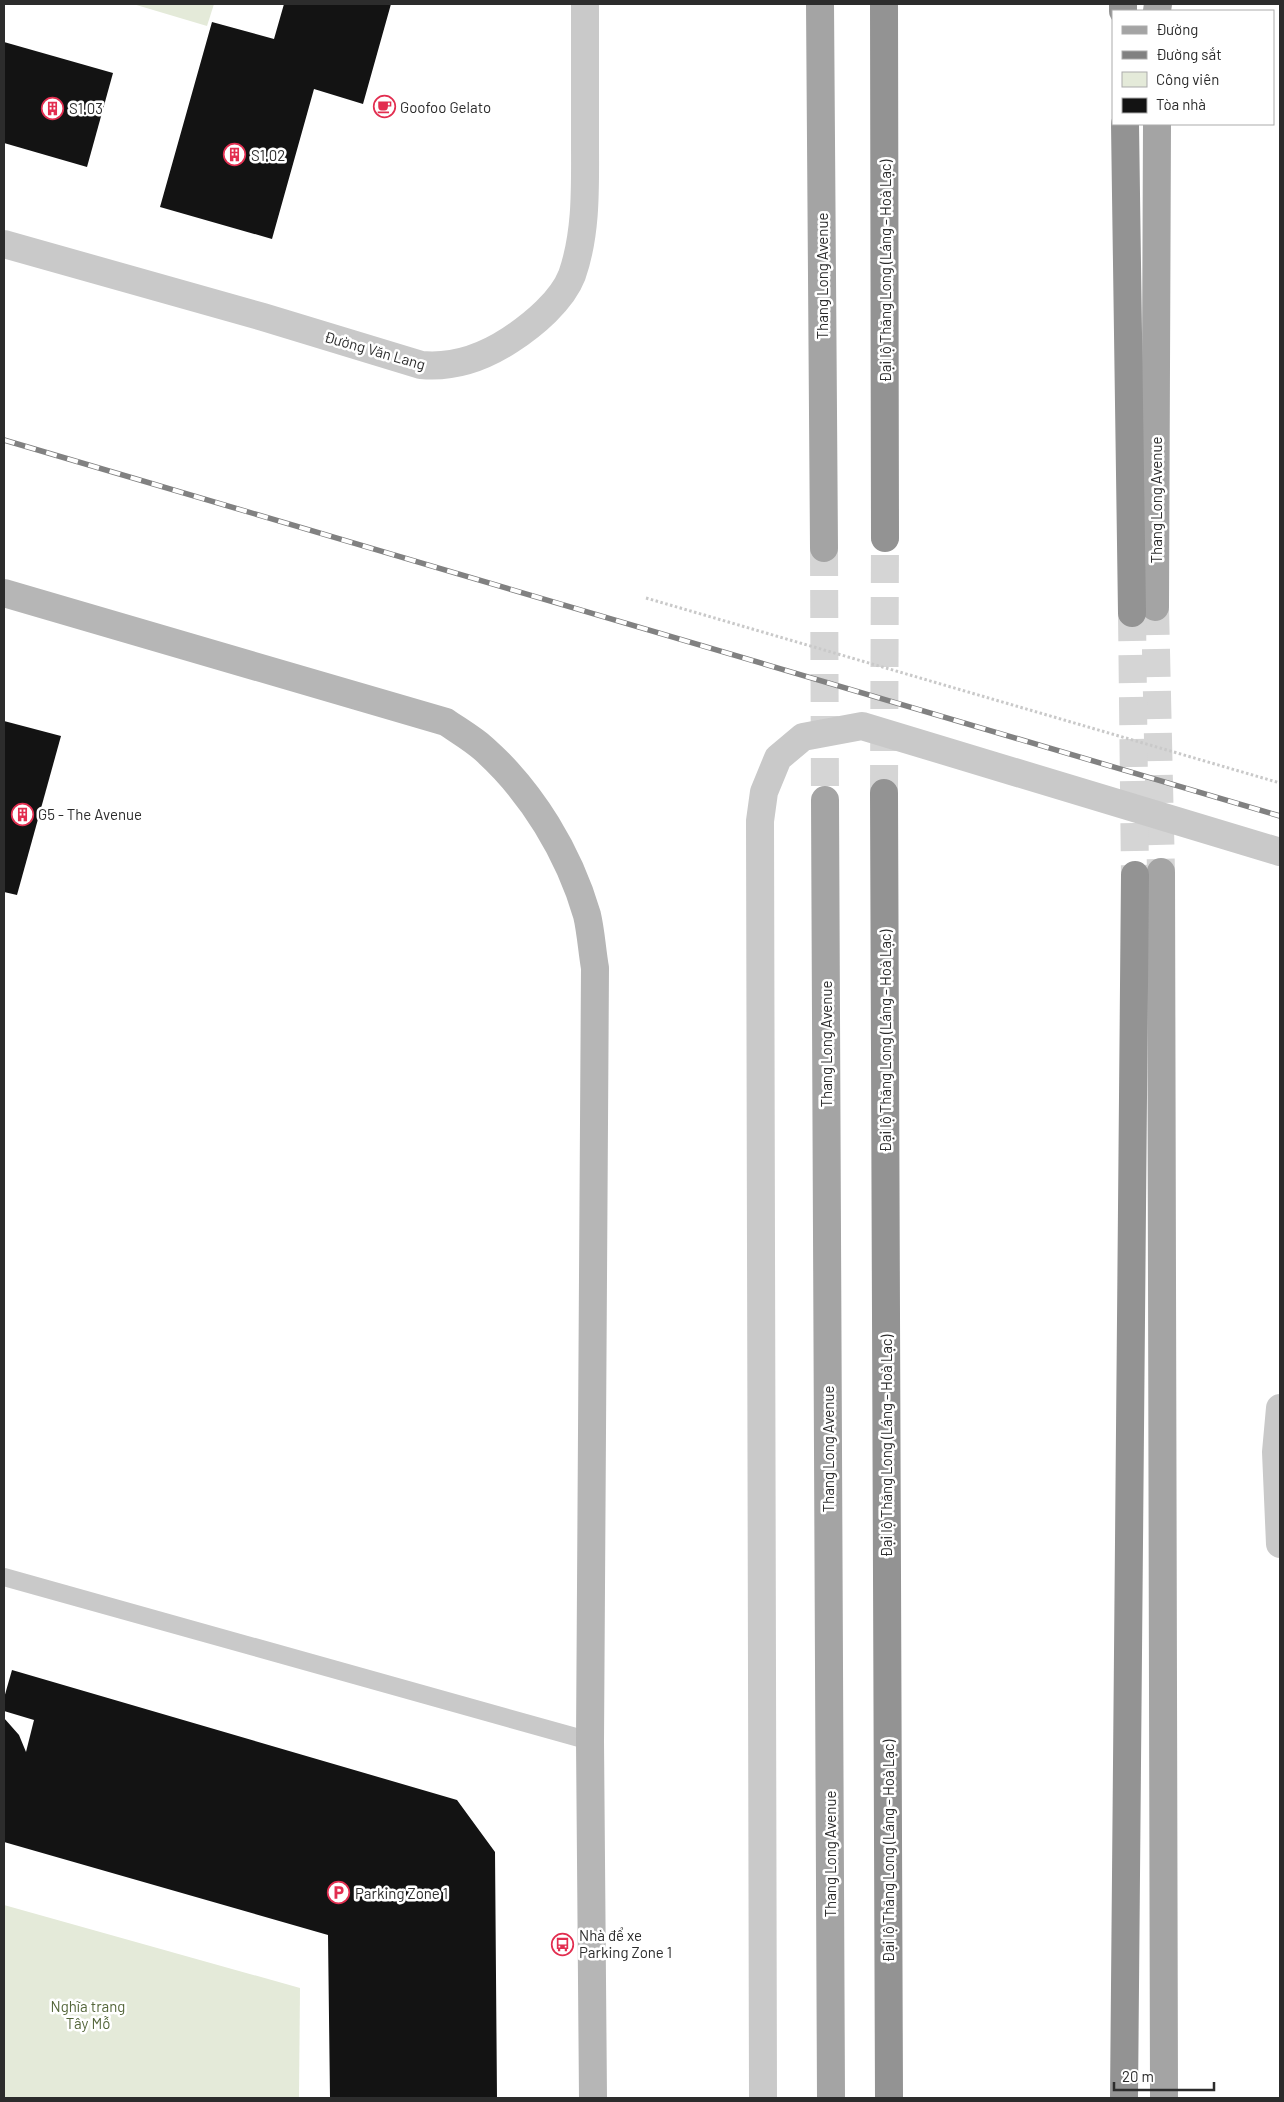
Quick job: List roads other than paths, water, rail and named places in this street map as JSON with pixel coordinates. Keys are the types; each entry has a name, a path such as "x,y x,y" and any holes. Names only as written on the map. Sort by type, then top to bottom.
{"highway":[{"name":"Đại lộ Thăng Long (Láng - Hoà Lạc)","path":"884,4 885,538"},
{"path":"1125,125 1144,610"},
{"name":"Đại lộ Thăng Long (Láng - Hoà Lạc)","path":"884,793 889,2098"},
{"path":"1124,2098 1148,874"}],"main road":[{"name":"Thang Long Avenue","path":"820,4 824,548"},
{"name":"Thang Long Avenue","path":"1144,610 1157,125"},
{"name":"Thang Long Avenue","path":"825,800 831,2098"},
{"path":"1148,874 1164,2098"}],"street":[{"name":"Đường Văn Lang","path":"4,244 263,317 421,365 452,364 483,356 530,327 555,302 571,276 581,239 585,196 585,4"},
{"path":"4,593 446,722 483,748 517,784 546,822 570,869 587,916 595,968 590,1741 593,2098"},
{"path":"763,2098 760,822 764,792 778,758 803,737 862,726 1280,852"},
{"path":"1280,1408 1276,1452 1280,1544"}],"lane":[{"path":"4,1577 590,1741"}],"tunnel":[{"path":"884,793 885,538"},
{"path":"824,548 825,800"},
{"path":"1155,607 1161,872"},
{"path":"1132,613 1135,875"}],"railway":[{"path":"4,440 1280,816"}],"place":[{"name":"Goofoo Gelato","path":"384,107"},
{"name":"S1.03","path":"53,108"},
{"name":"S1.02","path":"235,155"},
{"name":"G5 - The Avenue","path":"22,814"},
{"name":"Parking Zone 1","path":"339,1893"},
{"name":"Nhà để xe Parking Zone 1","path":"563,1944"}],"park label":[{"name":"Nghĩa trang Tây Mỗ","path":"88,2014"}]}
